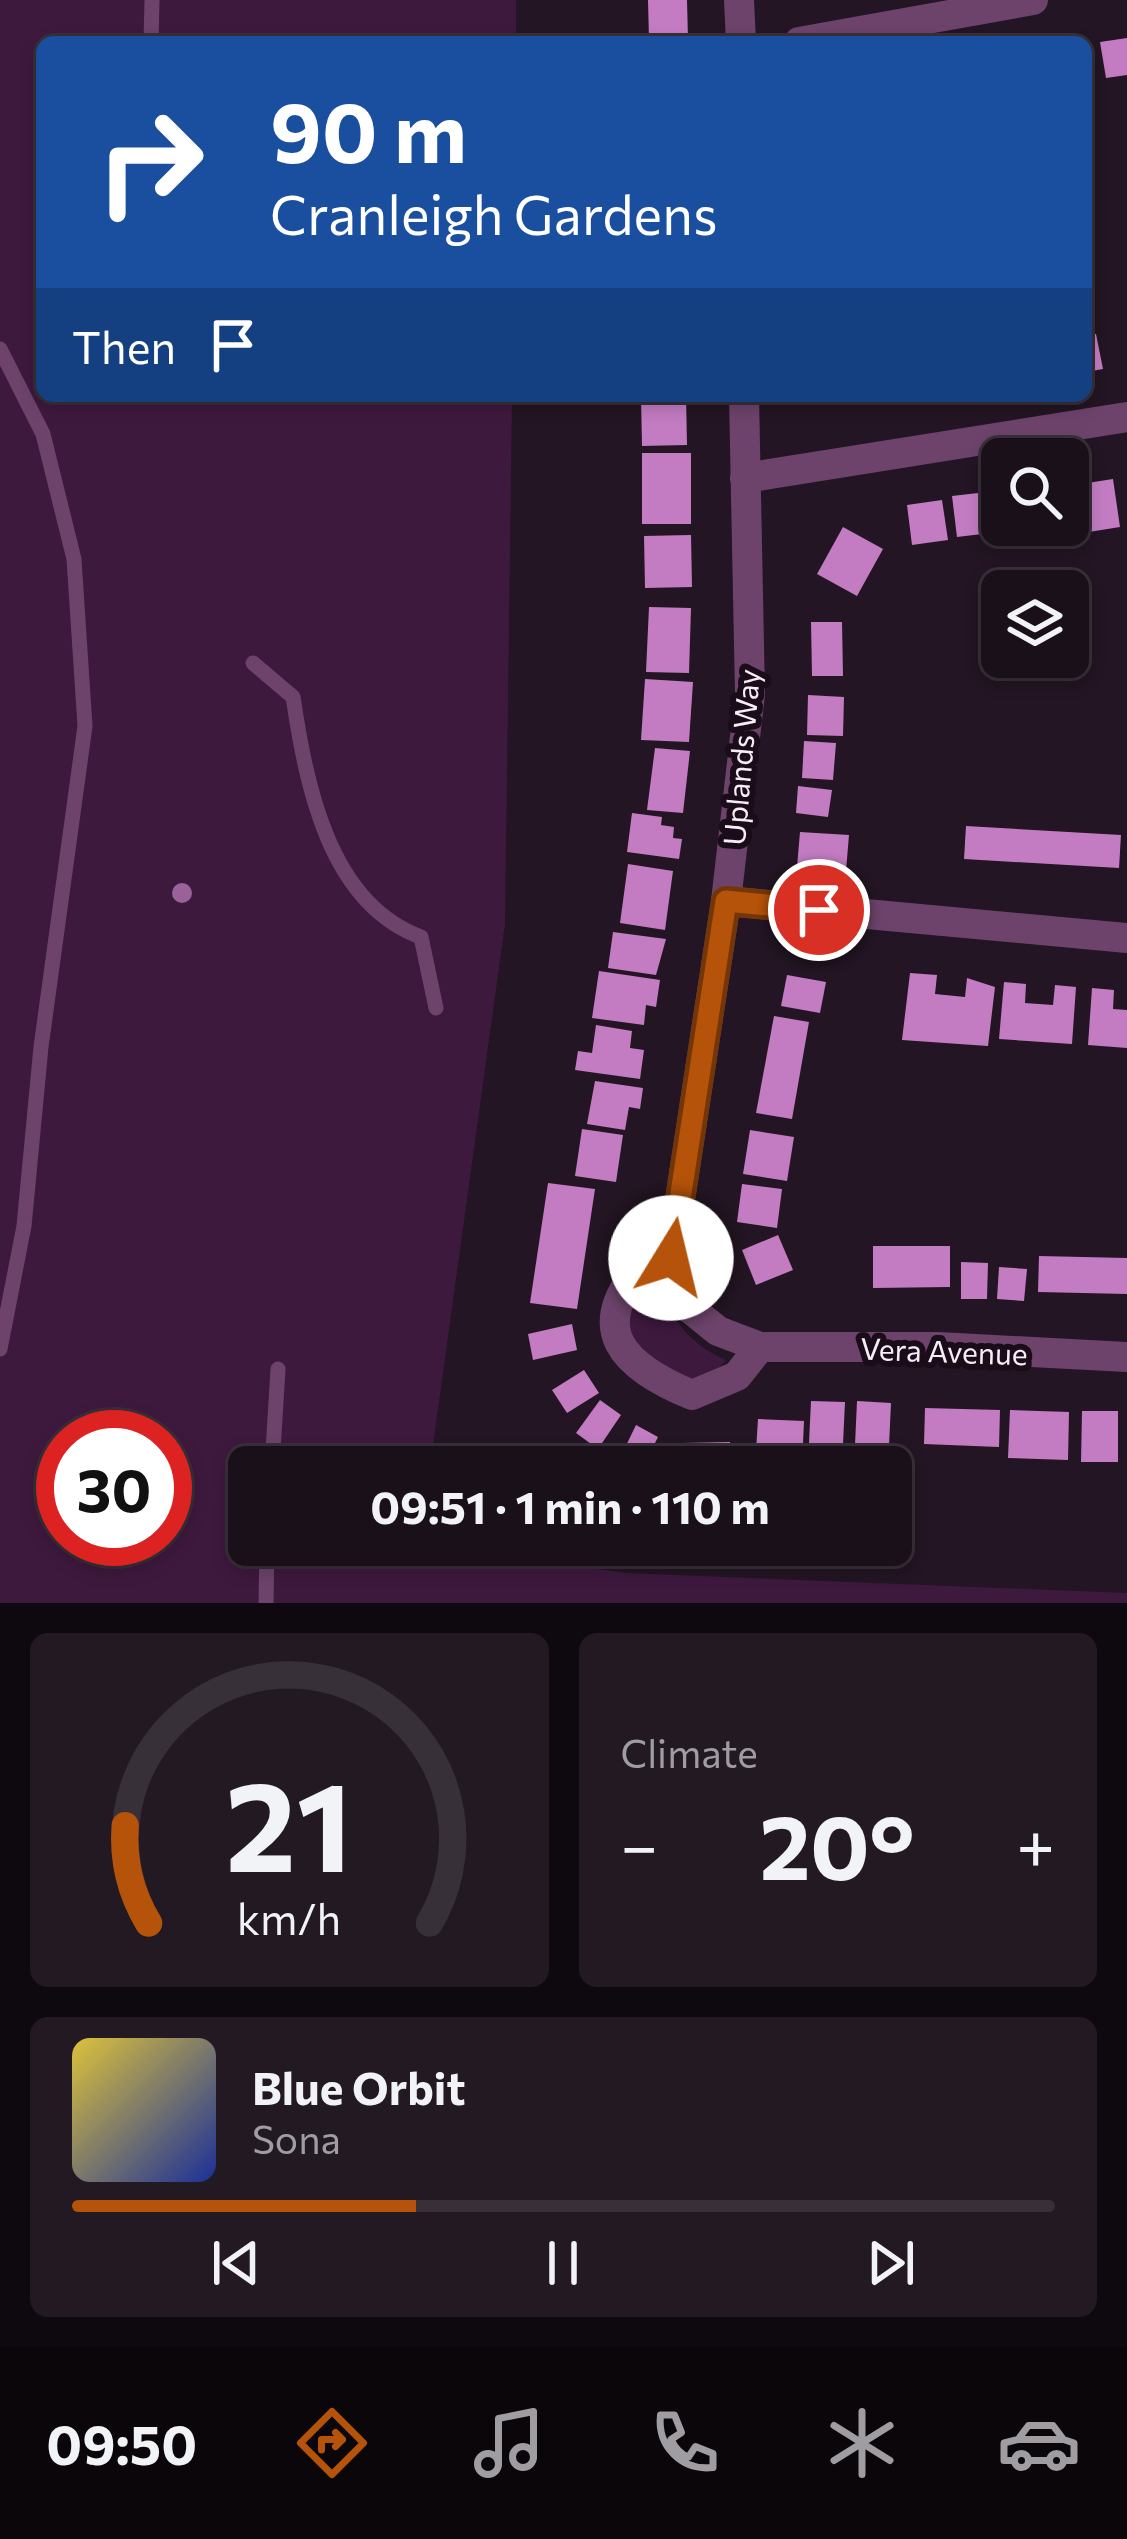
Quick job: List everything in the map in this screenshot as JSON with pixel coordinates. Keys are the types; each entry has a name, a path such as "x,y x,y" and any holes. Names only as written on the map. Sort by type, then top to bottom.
{"street":[{"path":"740,0 741,36"},
{"path":"832,36 1033,0"},
{"name":"Uplands Way","path":"671,1258 726,901 750,694 744,402"},
{"path":"745,478 1127,417"},
{"path":"726,901 1127,938"},
{"path":"671,1258 682,1301 718,1331 760,1347 737,1376 692,1395 644,1375 618,1345 616,1311 629,1280 645,1261 671,1258"},
{"name":"Vera Avenue","path":"760,1347 938,1347 1127,1357"}],"lane":[{"path":"152,0 152,36"},
{"path":"0,349 43,434 74,559 85,726 41,1047 23,1226 0,1349"},
{"path":"253,663 293,698 304,773 323,836 394,928 421,937 436,1008"},
{"path":"273,1446 278,1369"},
{"path":"266,1603 267,1566"}],"shaded area":[{"path":"0,0 516,0 516,36 36,36 36,402 512,402 505,924 433,1446 228,1446 228,1566 576,1566 627,1573 1127,1593 1127,1603 0,1603"},
{"path":"658,1268 665,1298 679,1324 700,1345 726,1360 711,1373 692,1380 662,1375 626,1326 636,1281"}],"building":[{"path":"648,0 687,0 688,36 649,36"},
{"path":"1127,38 1127,75 1106,78 1100,42"},
{"path":"1092,334 1096,334 1103,369 1092,371"},
{"path":"641,402 686,402 687,445 642,446"},
{"path":"642,453 691,453 691,524 642,524"},
{"path":"1113,479 1120,527 1089,532 1089,483"},
{"path":"978,493 981,534 957,537 952,496"},
{"path":"942,500 948,540 912,545 907,505"},
{"path":"843,527 883,549 857,596 817,574"},
{"path":"691,535 692,587 645,588 644,536"},
{"path":"649,607 691,608 689,673 646,672"},
{"path":"811,622 842,622 843,676 812,676"},
{"path":"645,679 693,682 689,742 641,740"},
{"path":"808,695 844,697 843,736 807,735"},
{"path":"804,741 836,743 833,780 802,778"},
{"path":"655,748 690,751 683,813 647,810"},
{"path":"798,786 832,790 828,817 796,813"},
{"path":"632,813 662,817 661,825 674,827 673,838 682,839 679,859 627,852"},
{"path":"966,826 1121,835 1119,868 964,859"},
{"path":"800,832 849,835 846,871 797,867"},
{"path":"628,864 673,871 665,930 620,923"},
{"path":"613,932 666,939 656,975 608,968"},
{"path":"599,971 660,980 656,1007 646,1005 644,1025 592,1018"},
{"path":"910,973 937,975 935,994 965,997 967,978 995,987 988,1046 902,1040"},
{"path":"787,975 826,982 820,1013 781,1006"},
{"path":"1004,982 1026,984 1025,1003 1053,1005 1055,985 1076,987 1072,1044 999,1039"},
{"path":"1092,988 1114,990 1113,1009 1127,1010 1127,1048 1088,1045"},
{"path":"774,1016 809,1022 792,1119 756,1113"},
{"path":"596,1025 632,1031 630,1048 644,1050 640,1079 575,1070 578,1051 592,1053"},
{"path":"595,1081 643,1088 640,1109 629,1107 625,1130 587,1124"},
{"path":"582,1129 623,1135 616,1182 575,1176"},
{"path":"750,1130 794,1137 787,1181 743,1174"},
{"path":"548,1183 595,1189 577,1309 530,1303"},
{"path":"742,1184 782,1189 777,1228 737,1222"},
{"path":"778,1235 793,1270 756,1285 742,1250"},
{"path":"873,1246 950,1246 950,1287 873,1288"},
{"path":"1039,1256 1127,1258 1127,1294 1038,1292"},
{"path":"961,1262 988,1263 987,1299 961,1299"},
{"path":"999,1267 1027,1269 1024,1301 997,1299"},
{"path":"572,1324 577,1350 533,1360 528,1334"},
{"path":"584,1370 599,1393 567,1413 552,1390"},
{"path":"600,1400 621,1415 600,1446 576,1433"},
{"path":"811,1401 845,1402 843,1444 809,1443"},
{"path":"857,1401 891,1403 889,1446 855,1445"},
{"path":"925,1408 1000,1410 999,1447 924,1444"},
{"path":"1010,1410 1069,1412 1068,1460 1008,1458"},
{"path":"1082,1411 1118,1411 1118,1462 1081,1462"},
{"path":"758,1419 804,1421 803,1446 756,1446"},
{"path":"636,1425 658,1437 654,1446 626,1446"},
{"path":"730,1442 730,1446 682,1446"}],"route":[{"path":"671,1258 726,901 819,910"}]}
